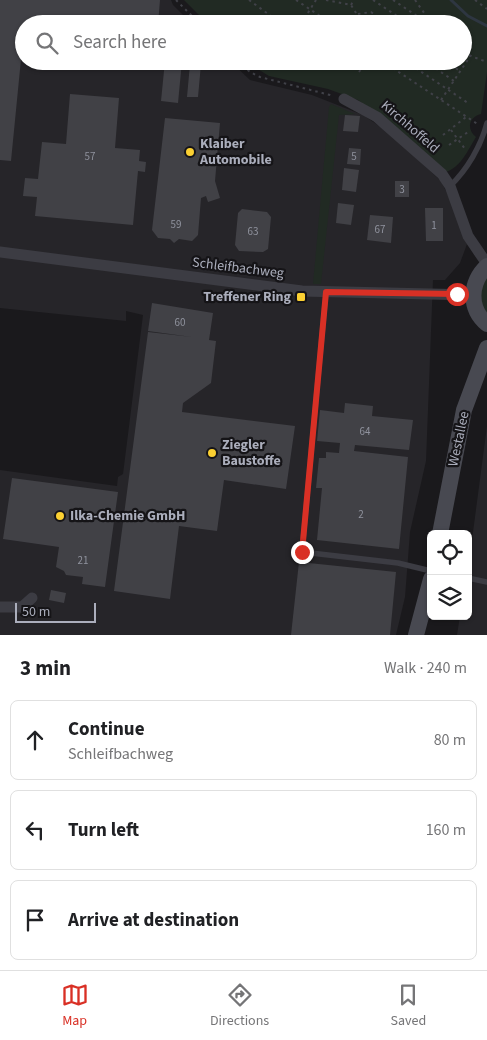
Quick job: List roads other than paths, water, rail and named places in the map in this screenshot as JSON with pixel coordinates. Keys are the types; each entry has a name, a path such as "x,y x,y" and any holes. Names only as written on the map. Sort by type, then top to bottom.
{"main road":[{"path":"487,265 477,278 473,295 478,314 487,324"},
{"name":"Westallee","path":"441,530 464,410 487,348"},
{"path":"416,635 427,594"}],"street":[{"name":"Kirchhoffeld","path":"344,99 377,117 442,174 450,186 468,236 487,265"},
{"name":"Schleifbachweg","path":"0,252 241,284 326,292 473,295"},
{"path":"0,607 22,607 32,598"}],"lane":[{"path":"450,186 459,178 469,162 486,126"},
{"path":"326,292 302,552 398,563 427,570"},
{"path":"472,579 487,582"}],"waterway":[{"path":"451,0 467,15"},
{"path":"472,18 487,26"}],"place":[{"name":"Klaiber Automobile","path":"190,152"},
{"name":"Treffener Ring","path":"301,297"},
{"name":"Ziegler Baustoffe","path":"212,453"},
{"name":"Ilka-Chemie GmbH","path":"60,516"}]}
